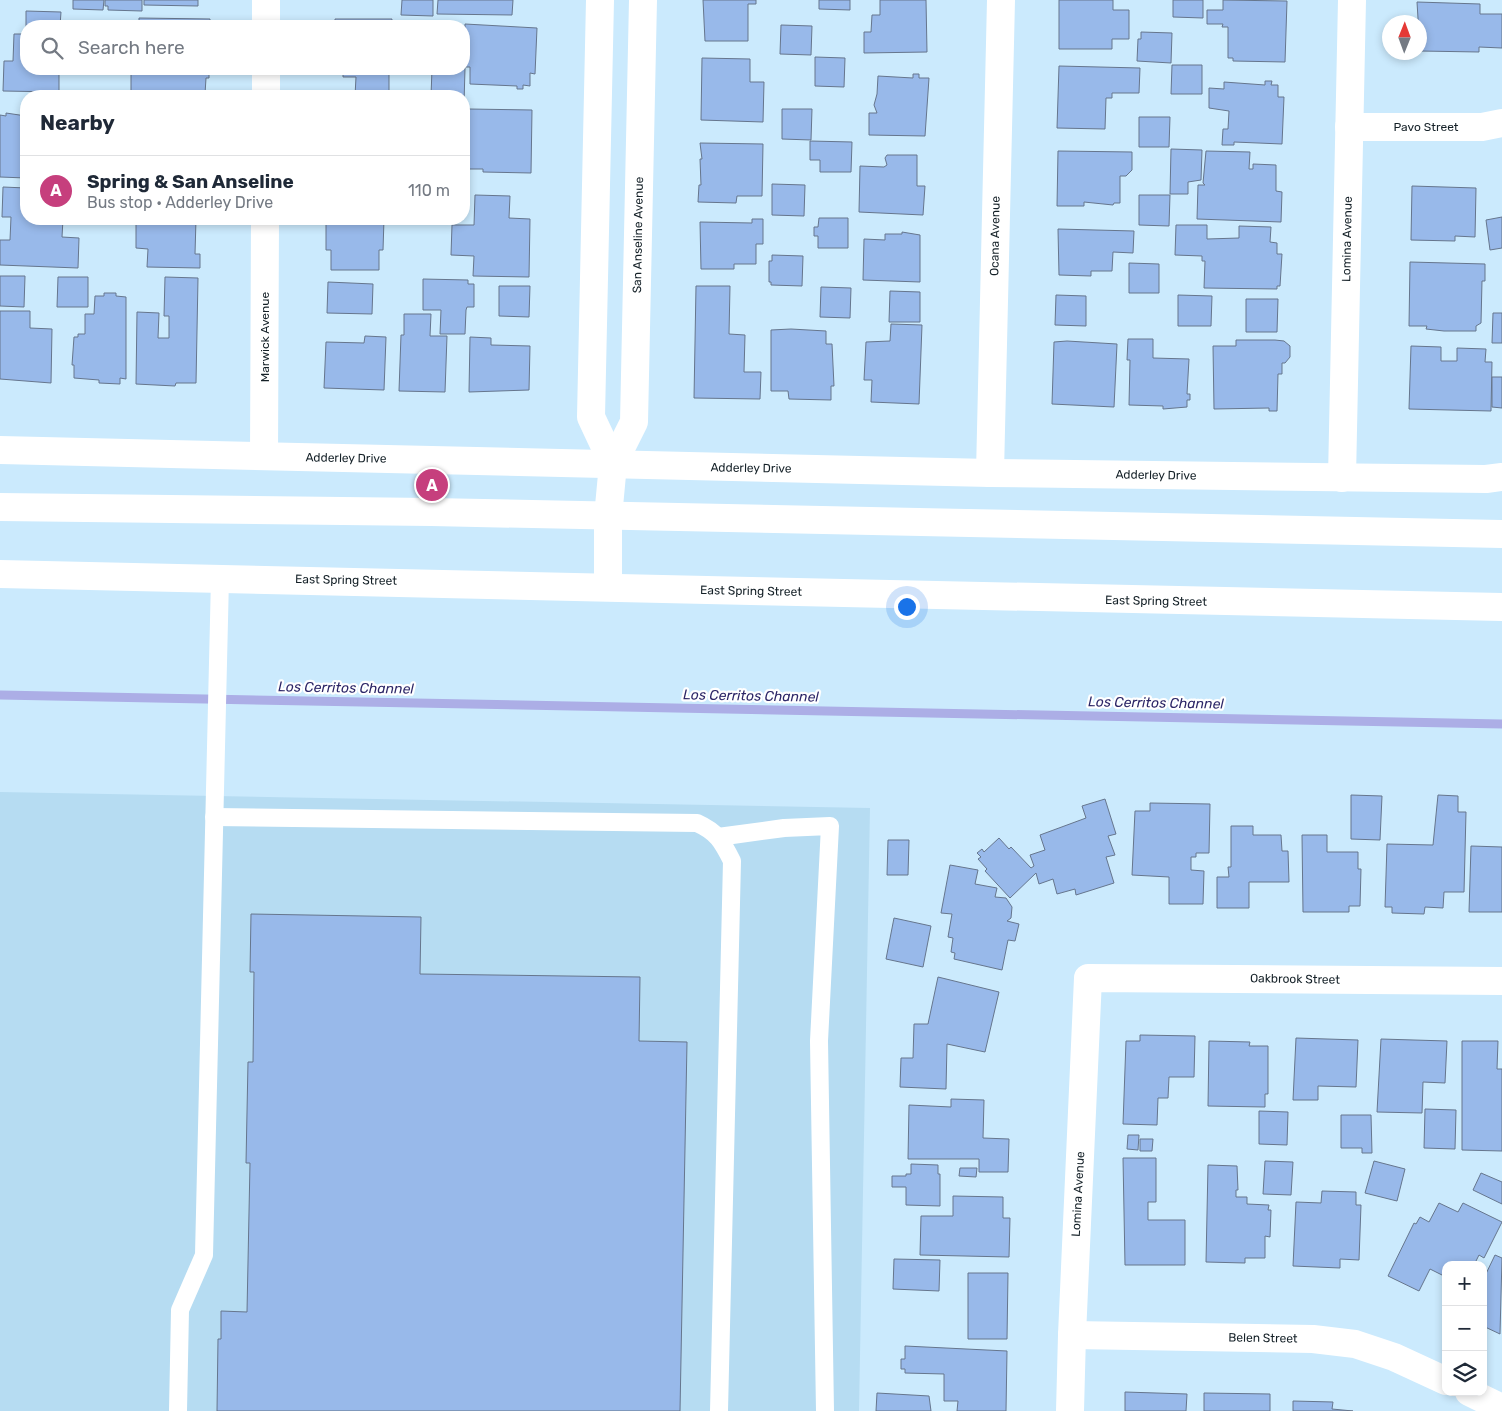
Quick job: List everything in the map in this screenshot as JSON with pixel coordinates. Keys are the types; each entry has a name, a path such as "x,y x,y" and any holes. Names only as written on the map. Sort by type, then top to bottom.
{"street":[{"path":"266,0 266,20"},
{"path":"600,0 591,417 613,464"},
{"name":"San Anseline Avenue","path":"608,587 608,517 613,464 634,422 644,0"},
{"name":"Ocana Avenue","path":"990,473 1001,0"},
{"name":"Lomina Avenue","path":"1342,478 1352,0"},
{"path":"266,75 266,90"},
{"name":"Pavo Street","path":"1349,127 1482,127 1502,123"},
{"name":"Marwick Avenue","path":"264,456 265,225"},
{"name":"Adderley Drive","path":"0,450 990,473 1342,478 1486,479 1502,477"},
{"path":"0,507 1502,534"},
{"name":"East Spring Street","path":"0,574 1502,607"},
{"name":"Lomina Avenue","path":"1070,1411 1088,978"},
{"name":"Oakbrook Street","path":"1088,978 1502,981"},
{"name":"Belen Street","path":"1072,1335 1313,1338 1355,1344 1394,1357 1442,1379"},
{"path":"1477,1396 1502,1408"}],"lane":[{"path":"178,1411 180,1310 204,1255 220,578"},
{"path":"214,817 697,823 712,830 718,837 732,861 719,1411"},
{"path":"718,837 784,828 830,826 819,1041 825,1411"}],"shaded area":[{"path":"0,792 870,808 859,1411 0,1411"}],"building":[{"path":"73,0 104,0 103,10 73,9"},
{"path":"105,0 142,0 142,11 108,10 108,6 105,6"},
{"path":"144,0 198,0 198,6 144,5"},
{"path":"402,0 433,0 433,16 401,15"},
{"path":"438,0 513,0 512,15 437,14"},
{"path":"703,0 756,0 756,4 748,4 748,41 705,41"},
{"path":"819,0 850,0 850,10 819,9"},
{"path":"880,0 926,0 927,52 864,53 864,32 871,32 872,15 880,15"},
{"path":"1059,0 1113,0 1113,10 1129,10 1129,39 1112,39 1112,49 1059,49"},
{"path":"1173,0 1203,0 1203,18 1173,17"},
{"path":"1223,0 1287,1 1285,62 1233,61 1233,58 1228,58 1228,27 1222,27 1223,24 1207,24 1207,10 1223,10"},
{"path":"1417,2 1480,4 1480,14 1502,14 1502,48 1479,47 1479,52 1427,51 1427,15 1418,15"},
{"path":"26,11 61,12 60,20 26,20"},
{"path":"139,18 210,19 210,20 139,20"},
{"path":"335,19 392,19 392,20"},
{"path":"470,24 537,28 535,74 530,73 530,86 523,85 523,89 517,89 517,86 470,84"},
{"path":"781,25 812,26 811,55 780,54"},
{"path":"1141,32 1172,33 1171,63 1137,61 1138,39 1141,39"},
{"path":"14,34 20,34 20,75 59,75 59,90 3,91 4,61 13,61"},
{"path":"815,57 845,58 844,87 815,86"},
{"path":"702,58 750,59 750,82 764,82 763,122 701,120"},
{"path":"1172,65 1202,65 1202,94 1171,94"},
{"path":"1059,66 1140,68 1139,93 1112,93 1112,98 1106,98 1105,129 1057,128"},
{"path":"913,74 919,74 919,78 929,78 925,136 869,135 869,113 877,113 874,105 878,76 913,78"},
{"path":"131,75 209,75 209,78 206,78 205,90 131,90"},
{"path":"343,75 389,75 389,90 355,90 356,77 343,77"},
{"path":"432,75 465,75 464,90 431,90"},
{"path":"1265,81 1272,81 1271,85 1278,85 1278,97 1284,97 1282,144 1234,142 1234,145 1222,145 1223,129 1228,129 1229,111 1209,108 1209,88 1224,89 1224,82 1265,85"},
{"path":"470,109 532,110 531,173 483,172 483,169 470,169"},
{"path":"782,109 812,109 811,140 782,139"},
{"path":"6,113 20,115 20,178 0,177 0,115 6,116"},
{"path":"1139,117 1170,117 1169,147 1139,147"},
{"path":"810,141 852,142 851,172 820,172 820,160 810,160"},
{"path":"700,143 763,144 762,196 737,196 736,203 698,202 699,185 701,185 700,159 702,159"},
{"path":"1171,149 1202,150 1201,180 1188,182 1188,194 1170,194"},
{"path":"1058,151 1132,152 1132,170 1126,176 1120,176 1120,203 1114,203 1113,205 1084,202 1084,206 1057,206"},
{"path":"1206,151 1250,152 1249,169 1253,169 1253,164 1276,165 1276,191 1282,192 1281,222 1197,219 1198,185 1205,185 1203,183"},
{"path":"887,155 917,155 917,186 925,186 923,215 859,212 860,166 884,167 887,165 885,158"},
{"path":"772,184 805,185 804,216 772,215"},
{"path":"1412,186 1476,188 1475,237 1455,236 1455,241 1411,240"},
{"path":"3,187 20,188 20,225 63,225 62,237 79,238 78,268 0,265 0,240 10,240 11,217 2,217"},
{"path":"475,195 510,196 509,218 530,219 529,277 473,276 474,256 451,255 452,225 474,225"},
{"path":"1139,195 1170,195 1169,226 1139,225"},
{"path":"1502,217 1502,248 1490,250 1486,220"},
{"path":"819,218 848,218 848,248 818,248 818,236 814,236 814,227 818,227"},
{"path":"752,219 763,219 763,244 756,244 756,264 734,264 734,269 701,269 700,222 752,223"},
{"path":"136,225 196,225 195,254 200,254 200,268 147,267 148,249 136,248"},
{"path":"326,225 384,225 383,250 379,250 379,270 331,270 331,250 326,250"},
{"path":"1176,225 1207,225 1207,239 1239,238 1239,226 1271,227 1270,242 1277,243 1277,254 1282,254 1280,286 1277,286 1277,289 1204,288 1205,261 1202,261 1202,256 1175,255"},
{"path":"1058,229 1134,231 1133,253 1113,252 1112,271 1091,271 1091,276 1059,275"},
{"path":"902,232 920,235 920,282 863,280 864,239 885,240 885,234 902,234"},
{"path":"772,255 803,256 802,286 771,285 771,282 769,282 769,261 772,261"},
{"path":"1410,262 1485,264 1485,281 1482,281 1481,323 1476,326 1476,331 1444,331 1426,329 1427,326 1409,326"},
{"path":"1129,263 1159,264 1159,293 1129,293"},
{"path":"0,276 25,276 24,307 0,306"},
{"path":"58,277 88,277 88,307 57,307"},
{"path":"165,277 198,278 196,383 176,383 175,386 136,384 137,312 159,313 158,338 169,338 169,316 164,316"},
{"path":"423,279 468,280 468,284 474,284 474,307 467,307 466,310 465,334 440,334 441,310 423,310"},
{"path":"328,282 373,284 372,314 327,313"},
{"path":"499,286 530,286 529,317 499,316"},
{"path":"696,286 730,286 729,334 745,335 744,372 761,372 760,399 694,398"},
{"path":"821,287 851,288 850,318 820,317"},
{"path":"890,291 920,292 920,322 889,322"},
{"path":"104,293 116,293 116,296 126,297 126,379 120,378 120,384 99,383 99,380 74,378 74,365 72,365 74,337 78,337 78,334 85,334 85,314 94,314 95,296 104,296"},
{"path":"1056,295 1086,296 1086,326 1055,325"},
{"path":"1178,295 1212,296 1211,326 1178,326"},
{"path":"1246,299 1278,299 1277,332 1246,332"},
{"path":"0,311 30,311 30,328 52,329 51,383 0,379"},
{"path":"1493,313 1502,313 1502,343 1492,343"},
{"path":"404,314 431,314 430,336 447,336 445,392 399,391 401,335 404,335"},
{"path":"891,324 922,325 919,404 871,402 872,380 864,380 866,342 890,341"},
{"path":"771,330 826,331 826,344 832,344 834,386 831,386 831,400 789,399 788,391 771,391"},
{"path":"365,336 386,337 384,390 324,388 326,342 364,343"},
{"path":"470,337 491,338 491,345 530,346 529,390 469,392"},
{"path":"1128,339 1153,339 1153,358 1189,359 1187,394 1190,394 1190,400 1187,400 1187,407 1163,409 1163,406 1129,405 1130,360 1127,360"},
{"path":"1236,340 1284,341 1290,346 1290,357 1285,363 1282,363 1282,374 1278,374 1277,411 1269,411 1269,408 1214,409 1213,346 1236,346"},
{"path":"1054,342 1117,344 1114,407 1052,404"},
{"path":"1411,346 1441,347 1441,361 1457,361 1457,348 1486,349 1485,362 1492,362 1491,411 1409,409"},
{"path":"1492,377 1502,377 1502,408 1492,407"},
{"path":"1351,795 1382,796 1380,840 1351,839"},
{"path":"1438,795 1458,796 1458,812 1466,812 1464,892 1444,892 1443,908 1425,907 1424,914 1392,913 1392,907 1385,907 1387,844 1433,845"},
{"path":"1105,799 1116,834 1108,836 1115,855 1106,857 1114,883 1076,895 1075,889 1057,894 1053,879 1039,884 1036,873 1010,898 985,871 987,869 978,859 981,857 977,853 982,849 984,852 999,838 1009,849 1011,847 1031,868 1034,866 1030,855 1045,850 1040,835 1086,818 1082,806"},
{"path":"1150,803 1210,804 1209,853 1196,853 1196,857 1191,857 1191,870 1204,871 1203,904 1169,904 1169,877 1132,875 1135,811 1150,811"},
{"path":"1231,826 1253,826 1253,835 1281,835 1282,851 1288,851 1289,882 1249,882 1249,908 1217,908 1217,877 1229,877 1228,867 1231,867"},
{"path":"1302,835 1327,835 1327,852 1358,852 1358,869 1361,869 1360,906 1349,906 1349,912 1303,912"},
{"path":"888,840 909,840 908,875 887,875"},
{"path":"1471,846 1502,847 1502,912 1469,912"},
{"path":"950,865 978,870 975,884 997,888 995,897 1006,898 1012,907 1011,918 1007,921 1019,924 1015,941 1008,940 1002,970 954,959 955,953 951,952 953,938 948,937 952,914 941,913"},
{"path":"251,914 421,917 420,974 640,977 639,1041 687,1042 680,1411 217,1411 218,1339 221,1339 221,1311 247,1312 250,1163 246,1163 248,1062 253,1062 254,972 250,972"},
{"path":"894,918 931,926 923,967 886,959"},
{"path":"938,977 999,992 985,1052 947,1044 946,1089 900,1087 901,1058 913,1058 914,1024 928,1024"},
{"path":"1140,1035 1195,1036 1194,1077 1169,1077 1168,1098 1158,1098 1157,1125 1123,1124 1126,1041 1140,1041"},
{"path":"1296,1038 1358,1040 1356,1087 1318,1086 1318,1100 1293,1100"},
{"path":"1381,1039 1447,1041 1445,1083 1423,1082 1422,1113 1377,1112"},
{"path":"1209,1041 1250,1042 1249,1046 1268,1046 1268,1094 1265,1094 1265,1107 1208,1106"},
{"path":"1462,1041 1498,1041 1497,1069 1502,1069 1502,1151 1462,1150"},
{"path":"951,1099 984,1100 983,1138 1009,1139 1008,1172 979,1172 979,1159 908,1159 909,1105 951,1107"},
{"path":"1425,1109 1456,1110 1455,1149 1424,1148"},
{"path":"1259,1111 1288,1112 1287,1145 1259,1144"},
{"path":"1341,1115 1371,1115 1372,1153 1362,1153 1362,1148 1341,1148"},
{"path":"1128,1135 1139,1135 1138,1150 1127,1149"},
{"path":"1140,1139 1153,1139 1152,1151 1140,1151"},
{"path":"1123,1158 1156,1158 1156,1202 1148,1202 1148,1220 1185,1220 1185,1265 1125,1265"},
{"path":"1265,1161 1293,1162 1291,1195 1263,1194"},
{"path":"1374,1161 1405,1169 1397,1201 1365,1193"},
{"path":"911,1164 938,1165 938,1174 940,1174 940,1206 906,1205 906,1187 892,1187 892,1176 911,1174"},
{"path":"1208,1165 1237,1166 1238,1190 1236,1190 1236,1197 1247,1197 1247,1204 1269,1205 1268,1210 1271,1210 1270,1237 1265,1236 1265,1258 1245,1258 1245,1263 1206,1262"},
{"path":"960,1168 977,1168 976,1177 959,1176"},
{"path":"1481,1173 1502,1182 1502,1204 1473,1190"},
{"path":"1322,1191 1356,1192 1356,1205 1361,1205 1359,1260 1340,1259 1340,1268 1293,1266 1296,1202 1321,1203"},
{"path":"953,1196 1003,1197 1003,1218 1010,1218 1009,1257 920,1255 921,1216 953,1216"},
{"path":"1439,1203 1458,1212 1463,1203 1502,1222 1484,1258 1479,1255 1476,1261 1442,1261 1442,1275 1430,1269 1419,1291 1388,1276 1414,1223 1416,1224 1420,1217 1429,1222"},
{"path":"1495,1255 1502,1258 1500,1334 1487,1328 1487,1272"},
{"path":"894,1259 940,1260 939,1291 893,1289"},
{"path":"968,1273 1008,1273 1007,1339 968,1339"},
{"path":"905,1346 1007,1351 1006,1411 957,1411 958,1401 944,1401 944,1374 905,1373 905,1369 901,1369 901,1359 905,1359"},
{"path":"1125,1392 1187,1394 1186,1411 1125,1411"},
{"path":"877,1393 929,1396 931,1411 876,1411"},
{"path":"1204,1393 1270,1394 1270,1411 1204,1411"},
{"path":"1293,1401 1333,1402 1332,1409 1353,1411 1293,1411"}],"waterway":[{"name":"Los Cerritos Channel","path":"0,695 1502,724"}],"place":[{"name":"Spring & San Anseline","path":"432,485"}]}
